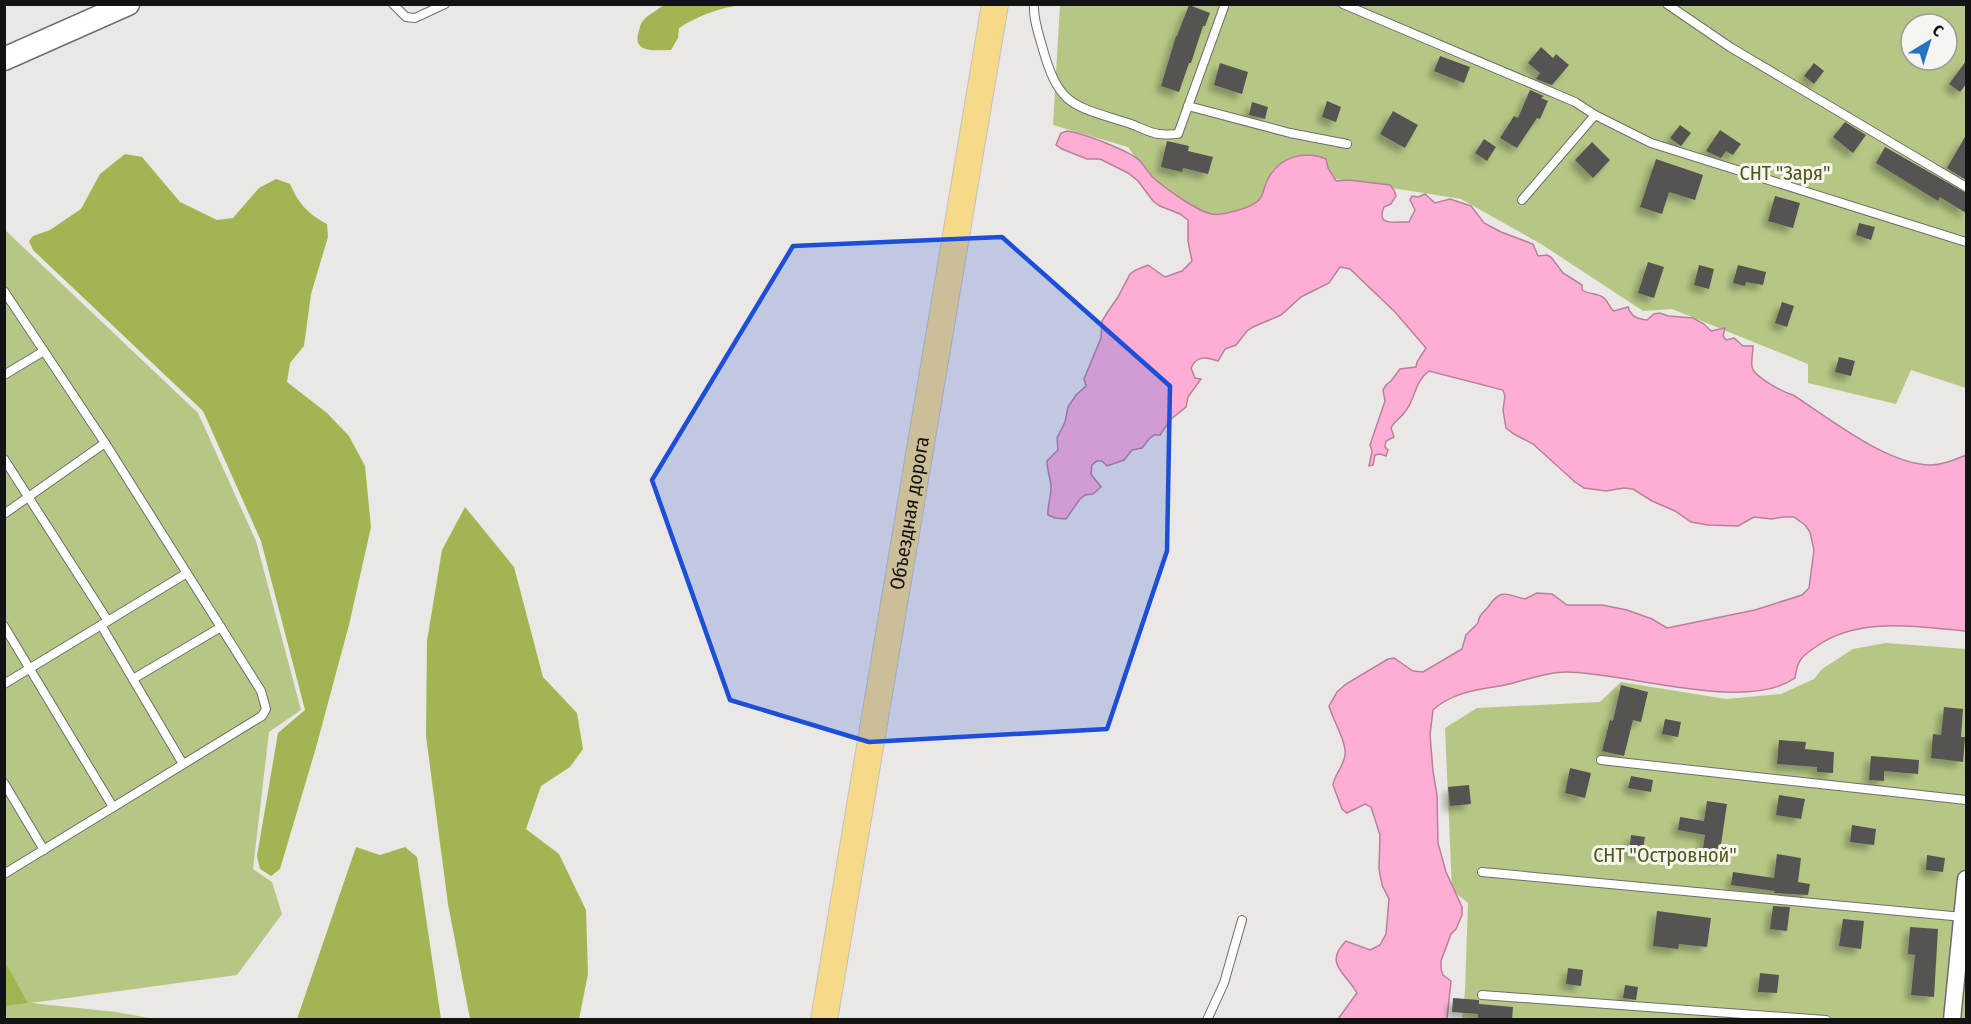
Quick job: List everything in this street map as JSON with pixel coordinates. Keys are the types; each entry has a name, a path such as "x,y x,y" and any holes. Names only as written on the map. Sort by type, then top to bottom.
{"main road":[{"path":"4,58 128,4"},
{"name":"Объездная дорога","path":"824,1020 996,4"}],"street":[{"path":"1953,1020 1966,879"}],"lane":[{"path":"393,4 406,17 415,18 445,4"},
{"path":"1034,4 1037,30 1048,69 1063,94 1076,105 1094,113 1130,123 1157,134 1178,134 1225,4"},
{"path":"1343,4 1575,102 1595,115 1651,143 1966,242"},
{"path":"1667,4 1730,46 1966,187"},
{"path":"1188,105 1290,134 1347,144"},
{"path":"1522,200 1595,115"},
{"path":"4,291 105,443 221,627 261,691 266,709 262,716 4,874"},
{"path":"4,375 44,351"},
{"path":"4,513 105,443"},
{"path":"4,459 30,497 105,623 133,679 183,764"},
{"path":"4,684 187,573"},
{"path":"4,626 113,807"},
{"path":"133,679 221,627"},
{"path":"1601,760 1966,800"},
{"path":"4,783 44,850"},
{"path":"1482,872 1964,917"},
{"path":"1207,1020 1224,982 1242,920"},
{"path":"1482,995 1826,1020"}],"highlighted area":[{"path":"1002,237 1170,386 1167,551 1107,729 869,742 730,700 652,480 793,246"}],"green space":[{"path":"665,4 745,5 719,10 687,23 679,28 678,38 671,50 646,49 639,44 637,38 639,29 647,17"},
{"name":"СНТ \"Заря\"","path":"1060,5 1966,5 1966,388 1911,370 1896,404 1808,383 1808,364 1672,309 1643,311 1541,244 1461,199 1273,169 1261,211 1209,226 1166,201 1128,147 1053,125"},
{"path":"125,154 142,157 180,202 217,220 233,218 259,188 276,179 290,184 304,207 327,224 328,237 311,294 304,346 290,363 287,382 327,413 349,436 365,466 371,527 349,625 315,751 280,869 271,876 260,869 257,856 278,733 305,710 261,541 203,411 33,250 29,241 33,236 50,230 81,209 100,174"},
{"path":"4,229 198,413 256,541 301,710 269,732 253,869 272,882 282,914 237,975 31,1003 116,1012 155,1019 5,1019"},
{"path":"465,507 514,567 543,677 577,713 583,749 570,767 541,786 526,829 559,854 586,910 588,974 579,1019 470,1019 448,904 426,736 427,641 442,550"},
{"name":"СНТ \"Островной\"","path":"1886,643 1966,649 1966,1019 1462,1019 1468,903 1452,890 1445,728 1477,708 1600,702 1621,682 1726,699 1781,694 1814,679 1822,669 1853,649"},
{"path":"356,847 380,855 405,847 417,857 441,1019 297,1019"},
{"path":"5,962 28,1003 5,1006"}],"shaded area":[{"path":"1067,131 1104,142 1133,156 1154,179 1168,190 1211,214 1236,211 1255,203 1261,198 1268,179 1279,165 1293,157 1309,155 1326,159 1328,168 1336,181 1349,180 1390,185 1396,196 1391,204 1384,207 1382,214 1385,221 1409,222 1415,210 1410,200 1412,196 1418,197 1425,194 1435,203 1450,199 1471,206 1484,223 1533,244 1538,256 1551,257 1563,273 1582,285 1582,290 1602,297 1614,311 1628,307 1635,317 1641,319 1647,320 1654,314 1660,313 1693,318 1711,331 1725,328 1723,336 1726,340 1734,338 1743,346 1753,346 1752,367 1763,379 1793,395 1877,449 1914,463 1931,465 1945,463 1966,455 1966,631 1909,626 1851,630 1817,646 1801,659 1795,678 1774,688 1747,692 1684,688 1566,672 1473,691 1440,704 1433,710 1430,735 1437,795 1438,843 1446,872 1462,907 1462,915 1456,929 1451,934 1441,961 1443,975 1451,981 1447,1019 1338,1019 1357,993 1339,968 1336,956 1346,941 1370,950 1380,945 1386,934 1389,899 1382,885 1379,869 1380,835 1371,807 1365,804 1347,813 1342,809 1333,785 1345,755 1342,738 1329,706 1337,692 1346,684 1388,659 1394,658 1413,671 1423,672 1462,649 1466,635 1478,623 1480,616 1497,597 1505,594 1525,599 1537,593 1552,594 1567,605 1602,605 1627,610 1652,619 1667,628 1755,610 1802,595 1809,588 1814,550 1810,532 1794,517 1772,519 1754,517 1738,526 1691,522 1633,489 1606,491 1584,488 1533,444 1506,428 1503,390 1429,371 1420,381 1408,408 1391,428 1394,437 1386,441 1385,447 1388,450 1386,456 1375,455 1373,465 1369,466 1372,451 1370,445 1385,401 1383,390 1400,369 1416,367 1426,348 1395,312 1350,269 1340,267 1329,283 1301,297 1281,315 1247,331 1236,345 1225,349 1218,361 1206,358 1196,361 1191,368 1195,378 1201,379 1188,397 1186,407 1170,420 1160,435 1154,435 1142,448 1132,450 1124,460 1107,466 1102,461 1097,461 1092,465 1091,474 1101,487 1093,494 1085,495 1080,499 1066,519 1048,515 1051,485 1047,461 1058,450 1057,438 1065,422 1068,407 1086,386 1084,379 1101,338 1102,321 1130,274 1136,270 1148,265 1165,277 1182,271 1192,261 1188,241 1188,220 1153,201 1138,181 1128,173 1100,159 1087,159 1056,145 1061,133"}],"building":[{"path":"1189,5 1210,13 1179,92 1161,86 1176,36"},
{"path":"1541,47 1553,58 1556,54 1569,65 1552,85 1536,79 1540,73 1528,63"},
{"path":"1440,56 1470,67 1464,83 1434,71"},
{"path":"1966,61 1966,84 1960,92 1949,84"},
{"path":"1220,63 1248,72 1242,94 1214,85"},
{"path":"1814,63 1824,71 1814,84 1804,76"},
{"path":"1530,90 1544,96 1541,98 1548,101 1540,119 1537,118 1517,148 1500,138 1514,116 1518,118"},
{"path":"1327,101 1341,107 1336,122 1322,117"},
{"path":"1252,102 1268,107 1265,119 1249,115"},
{"path":"1393,111 1418,125 1405,148 1380,134"},
{"path":"1845,122 1866,135 1853,153 1833,137"},
{"path":"1680,125 1691,133 1681,146 1670,138"},
{"path":"1720,130 1741,144 1733,155 1726,151 1721,158 1706,151"},
{"path":"1966,135 1966,180 1947,168"},
{"path":"1484,139 1496,147 1487,161 1475,153"},
{"path":"1167,141 1189,146 1188,151 1213,157 1208,174 1183,168 1182,172 1161,167"},
{"path":"1592,142 1610,160 1593,178 1575,160"},
{"path":"1885,147 1966,193 1966,213 1940,197 1938,201 1876,163"},
{"path":"1656,159 1703,175 1695,200 1669,192 1662,214 1640,207"},
{"path":"1775,196 1800,203 1793,228 1768,221"},
{"path":"1859,223 1875,227 1871,240 1856,235"},
{"path":"1648,262 1664,267 1654,298 1638,293"},
{"path":"1699,265 1714,269 1709,289 1694,285"},
{"path":"1738,265 1766,272 1763,285 1746,282 1745,286 1733,283"},
{"path":"1782,302 1794,306 1787,327 1775,323"},
{"path":"1839,357 1855,361 1851,376 1835,372"},
{"path":"1621,685 1648,692 1641,722 1633,720 1624,756 1602,751 1610,720 1613,721"},
{"path":"1944,707 1963,709 1961,737 1965,737 1963,762 1931,758 1933,734 1941,735"},
{"path":"1665,719 1681,722 1678,737 1662,734"},
{"path":"1779,740 1806,742 1805,749 1834,752 1833,773 1817,772 1817,767 1777,764"},
{"path":"1871,756 1919,760 1918,774 1884,771 1884,781 1869,780"},
{"path":"1570,768 1591,773 1585,798 1565,793"},
{"path":"1631,776 1653,780 1651,792 1628,788"},
{"path":"1469,785 1471,804 1450,806 1448,787"},
{"path":"1779,795 1805,799 1801,819 1776,815"},
{"path":"1707,801 1727,804 1721,844 1726,844 1724,859 1702,855 1705,835 1678,830 1680,817 1704,821"},
{"path":"1852,825 1876,829 1874,845 1850,842"},
{"path":"1631,835 1645,837 1642,855 1629,852"},
{"path":"1777,854 1801,858 1798,882 1810,884 1808,895 1774,893 1775,891 1731,885 1733,872 1774,878"},
{"path":"1927,855 1945,858 1943,872 1926,870"},
{"path":"1773,906 1790,907 1787,931 1770,929"},
{"path":"1657,911 1711,918 1707,947 1679,944 1678,949 1653,946"},
{"path":"1843,919 1864,921 1861,949 1839,946"},
{"path":"1910,927 1938,929 1934,997 1911,995 1915,955 1908,954"},
{"path":"1568,968 1583,970 1581,986 1566,984"},
{"path":"1760,973 1779,975 1777,993 1758,992"},
{"path":"1625,985 1638,987 1636,1000 1623,998"},
{"path":"1453,998 1479,1000 1479,1004 1513,1007 1512,1020 1478,1020 1478,1014 1452,1012"}]}
